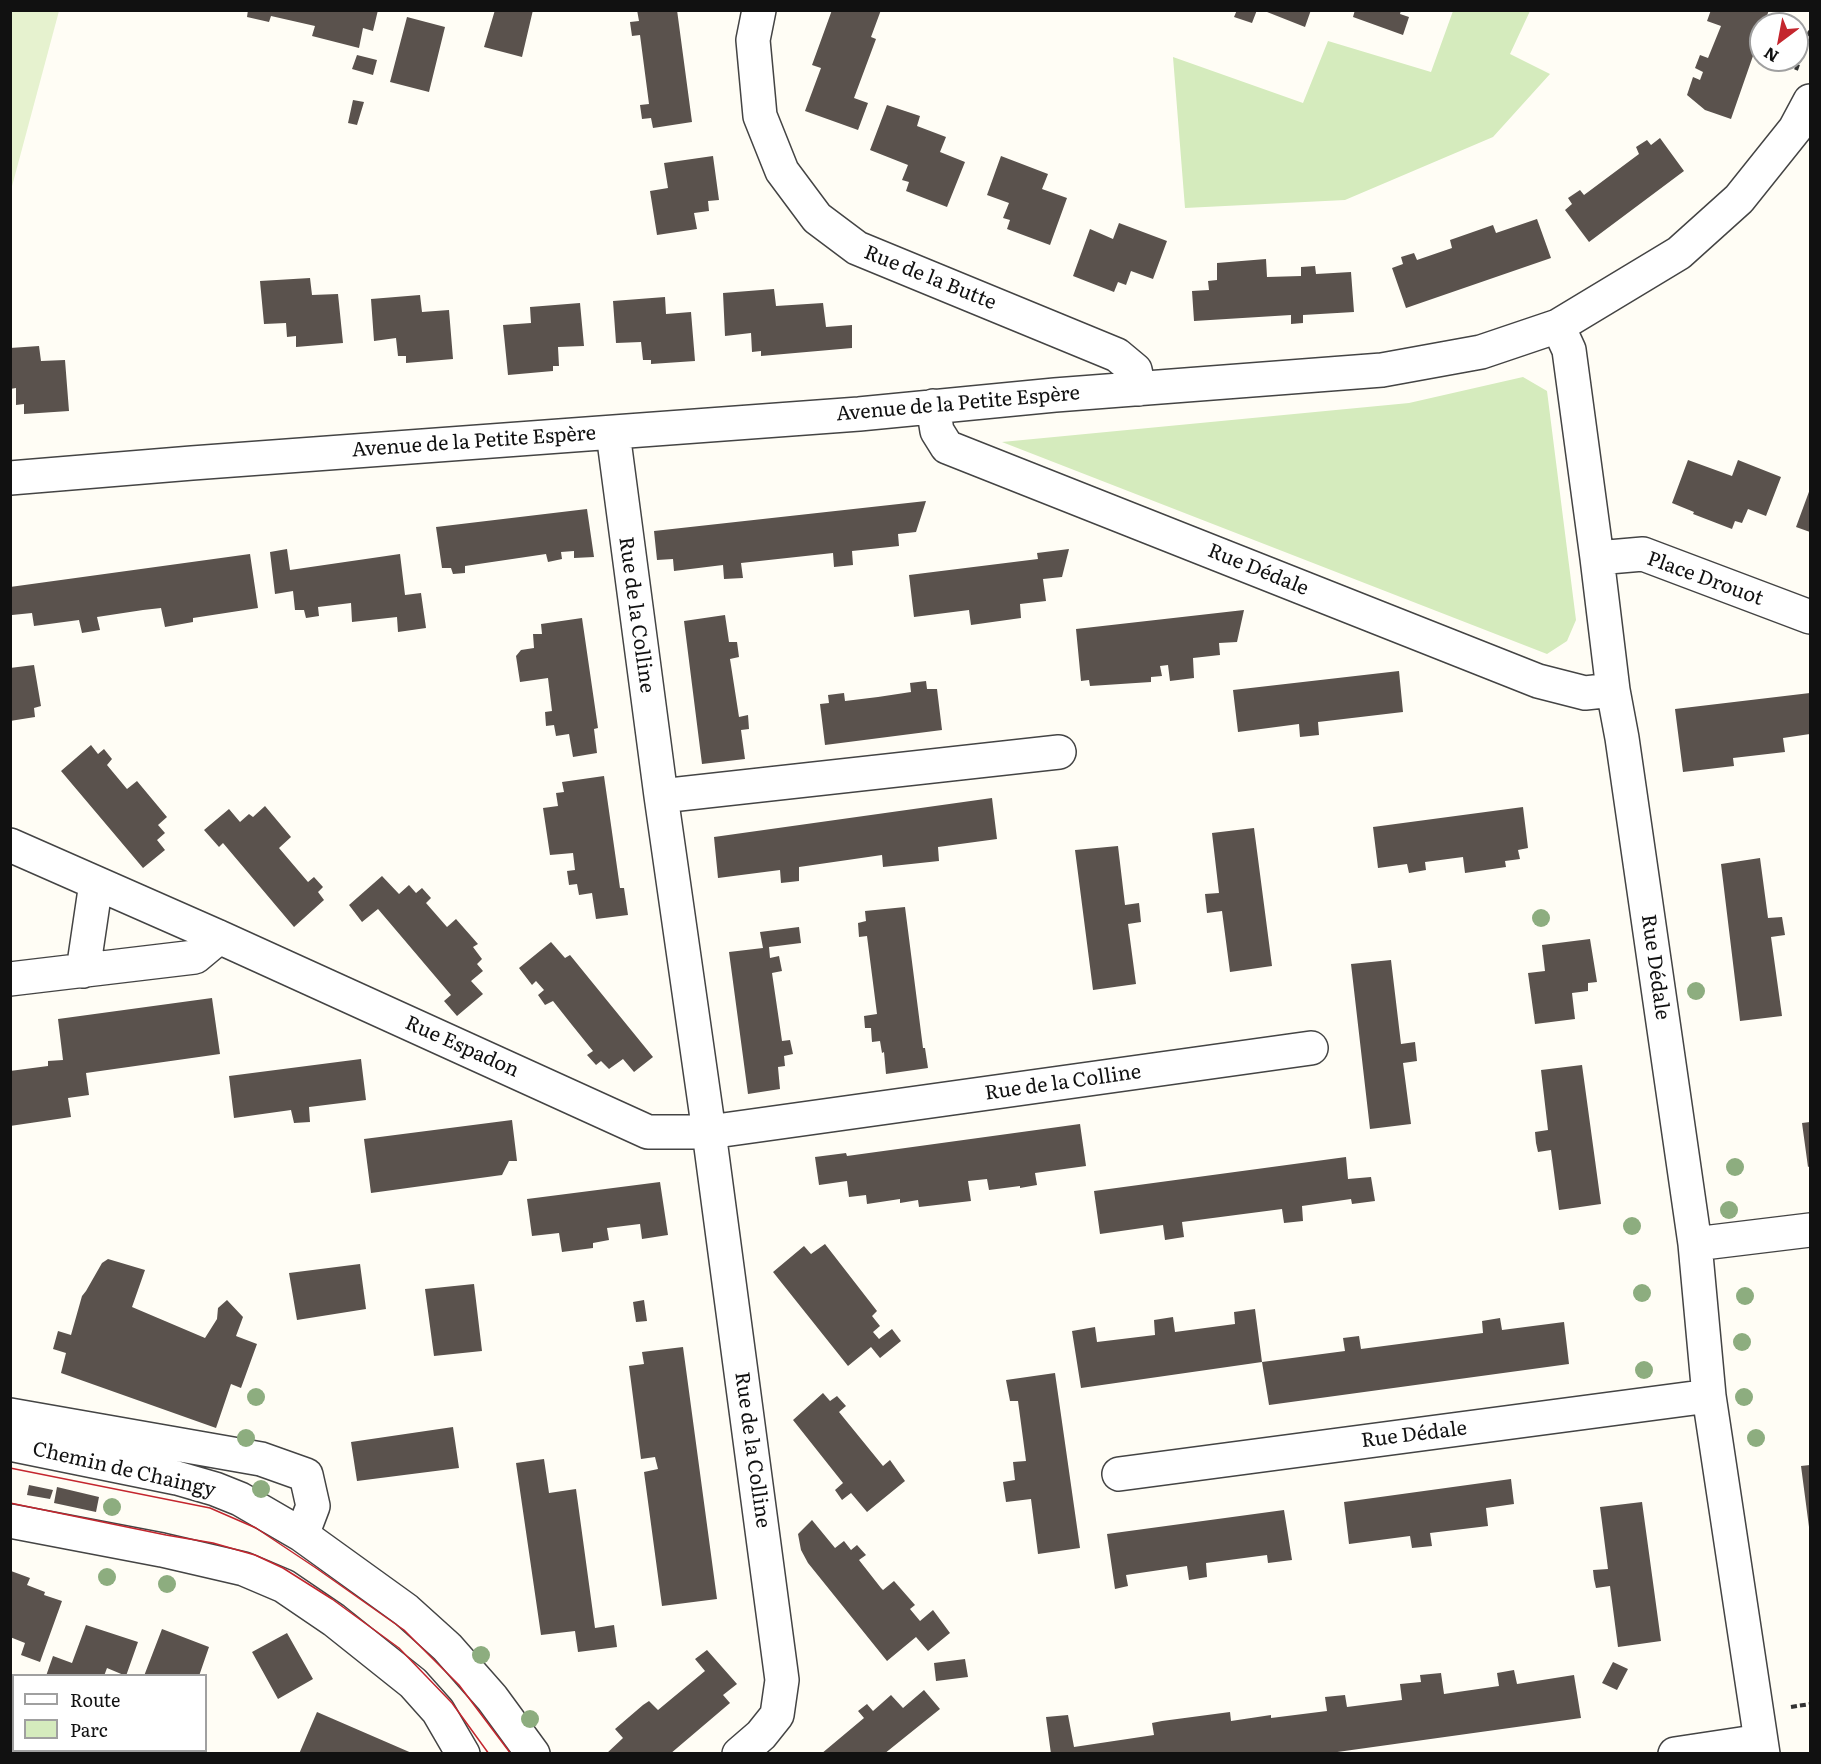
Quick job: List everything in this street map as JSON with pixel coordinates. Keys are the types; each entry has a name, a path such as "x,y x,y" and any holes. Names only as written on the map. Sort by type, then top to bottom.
{"street":[{"name":"Rue de la Butte","path":"759,10 753,40 760,116 782,171 818,218 857,248 1116,355 1135,370 1139,389"},
{"name":"Avenue de la Petite Espère","path":"10,478 435,444 613,433 1382,370 1481,352 1558,326 1687,246 1738,199 1795,129 1802,88"},
{"name":"Rue Dédale","path":"1558,326 1569,350 1598,558 1613,690 1622,738 1695,1244 1709,1396 1762,1748 1675,1754"},
{"name":"Rue Dédale","path":"933,406 937,431 947,447 1538,681 1585,693 1613,690"},
{"name":"Rue de la Colline","path":"613,433 782,1680 777,1715 761,1735 740,1754"},
{"name":"Place Drouot","path":"1598,558 1643,554 1810,617"},
{"path":"661,796 1059,752"},
{"name":"Rue Espadon","path":"10,845 219,937 648,1132 709,1132"},
{"path":"83,970 96,883"},
{"path":"10,979 195,957 219,937"},
{"name":"Rue de la Colline","path":"709,1132 1311,1048"},
{"path":"1695,1244 1810,1230"},
{"name":"Rue Dédale","path":"1119,1474 1709,1396"},
{"path":"10,1416 261,1459 306,1475 313,1506 302,1534"},
{"name":"Chemin de Chaingy","path":"10,1444 177,1478 215,1489 240,1499 302,1534 406,1610 447,1647 492,1698 532,1754"},
{"path":"10,1521 162,1550 244,1569 284,1586 334,1620 413,1683 438,1711 463,1754"}],"path":[{"path":"1802,88 1810,31"}],"green space":[{"path":"10,11 59,11 11,190"},
{"path":"1453,11 1530,11 1510,54 1550,74 1493,137 1345,200 1185,208 1173,57 1303,103 1328,41 1431,72"},
{"path":"1523,377 1547,391 1576,620 1567,641 1547,654 1002,442 1409,403"}],"building":[{"path":"248,10 378,10 373,31 363,28 359,48 312,36 315,26 271,16 269,22 247,17"},
{"path":"495,10 533,10 522,57 484,47"},
{"path":"637,10 677,10 692,122 653,128 651,118 642,119 640,105 649,104 640,35 632,36 630,22 639,21"},
{"path":"832,10 881,10 871,37 876,39 854,98 868,103 858,130 805,111 821,68 812,65"},
{"path":"1237,10 1257,10 1252,23 1234,17"},
{"path":"1262,10 1311,10 1305,27"},
{"path":"1355,10 1401,10 1400,14 1409,17 1403,35 1353,17"},
{"path":"1711,10 1769,10 1768,12 1749,12 1749,67 1731,119 1705,110 1687,95 1693,77 1700,80 1703,72 1695,68 1700,55 1708,58 1721,26 1707,21"},
{"path":"407,17 445,27 429,92 390,82"},
{"path":"357,55 377,60 373,75 352,69"},
{"path":"353,100 364,102 357,125 348,123"},
{"path":"887,105 920,116 917,126 946,137 940,152 965,162 947,207 906,191 909,182 902,180 908,165 870,150"},
{"path":"1660,138 1684,171 1589,242 1565,210 1572,204 1568,198 1580,190 1584,195 1639,154 1636,147 1647,140 1651,145"},
{"path":"713,156 719,200 708,201 709,211 694,213 697,229 657,235 650,191 668,188 664,163"},
{"path":"1001,156 1048,174 1042,189 1067,198 1050,245 1007,229 1010,220 1003,218 1009,203 987,195"},
{"path":"1537,219 1551,258 1406,308 1392,268 1403,264 1401,257 1414,253 1417,260 1452,248 1450,240 1493,225 1496,233"},
{"path":"1119,223 1167,241 1153,279 1131,271 1126,285 1118,282 1114,292 1073,276 1090,229 1113,239"},
{"path":"1266,259 1267,277 1301,276 1301,267 1315,266 1316,274 1351,272 1354,312 1303,315 1303,323 1291,324 1291,315 1194,321 1192,291 1209,290 1208,281 1217,280 1217,263"},
{"path":"310,278 312,295 338,294 343,343 296,347 296,336 287,337 286,323 264,324 260,281"},
{"path":"774,289 776,306 823,303 826,327 852,325 852,348 761,356 761,351 752,352 751,333 725,336 723,293"},
{"path":"420,295 422,312 449,310 453,359 406,363 406,356 398,356 396,338 374,341 371,299"},
{"path":"665,297 666,314 691,312 695,361 651,364 651,360 643,360 641,342 616,343 613,301"},
{"path":"580,303 584,346 558,347 559,366 553,366 553,371 508,375 503,325 531,323 530,307"},
{"path":"39,346 41,361 65,360 69,411 24,414 24,404 16,405 16,388 10,389 10,348"},
{"path":"1688,460 1732,476 1738,460 1781,477 1766,516 1748,509 1742,523 1735,521 1732,529 1672,503"},
{"path":"1810,489 1810,532 1796,527"},
{"path":"926,501 916,532 898,534 899,546 852,551 853,565 834,567 833,553 741,563 743,578 724,579 723,565 674,571 673,559 657,560 654,531"},
{"path":"587,509 594,557 574,558 574,551 561,552 562,559 548,562 546,554 465,566 465,573 453,574 451,568 442,568 436,527"},
{"path":"287,549 290,570 400,554 405,595 421,593 426,628 398,632 397,617 352,622 351,603 318,607 319,616 306,618 304,610 295,610 293,591 275,594 270,552"},
{"path":"1069,549 1062,577 1043,579 1046,601 1020,604 1021,618 971,625 969,610 914,617 909,575 1038,559 1037,553"},
{"path":"250,554 258,608 193,618 193,622 165,627 161,608 143,610 97,617 100,630 82,633 79,620 34,626 32,613 12,615 10,587"},
{"path":"1244,610 1237,642 1219,643 1220,655 1193,658 1194,678 1170,681 1168,665 1160,666 1162,676 1151,677 1151,682 1090,686 1089,680 1081,681 1076,629"},
{"path":"725,615 729,642 737,642 739,657 730,659 739,717 748,715 749,729 741,730 745,759 702,764 684,621"},
{"path":"582,618 598,728 594,729 597,753 573,757 569,734 556,736 554,725 546,726 545,712 552,711 548,678 520,682 516,656 521,650 534,648 533,634 542,634 541,624"},
{"path":"34,665 41,706 34,708 35,717 10,721 10,668"},
{"path":"1399,671 1403,712 1318,722 1319,735 1300,737 1299,724 1238,732 1233,690"},
{"path":"926,681 927,689 937,689 942,730 825,745 820,704 829,703 828,695 844,693 845,701 878,697 911,692 910,683"},
{"path":"1810,693 1810,734 1783,738 1785,752 1733,758 1734,766 1683,772 1675,709"},
{"path":"91,745 98,754 104,749 112,759 107,765 127,789 137,781 167,817 158,825 165,833 157,840 165,850 143,868 61,771"},
{"path":"604,776 620,888 624,888 628,915 596,919 592,893 579,895 577,884 569,885 567,871 575,870 573,853 550,855 543,808 558,806 556,793 564,792 562,782"},
{"path":"992,798 997,839 938,847 939,861 883,867 882,855 799,867 799,881 781,883 780,870 718,878 714,837"},
{"path":"265,806 291,837 279,848 308,882 314,877 323,887 318,892 324,900 294,927 223,843 219,847 204,830 229,809 240,822 249,814 253,817"},
{"path":"1523,807 1528,848 1518,850 1520,859 1505,861 1506,867 1465,873 1463,857 1425,862 1426,870 1409,873 1407,864 1378,868 1373,827"},
{"path":"1254,828 1272,966 1230,972 1222,911 1207,913 1205,894 1219,893 1212,833"},
{"path":"1118,846 1125,905 1139,903 1141,922 1128,924 1136,984 1093,990 1075,850"},
{"path":"1760,858 1768,918 1782,917 1785,935 1771,937 1782,1016 1740,1021 1721,864"},
{"path":"382,876 399,894 409,885 416,893 422,888 431,898 426,903 447,927 456,919 478,944 473,947 482,959 477,964 483,971 471,981 483,994 457,1016 444,1001 451,995 378,909 362,922 349,905"},
{"path":"905,907 923,1048 925,1048 928,1068 886,1074 884,1052 882,1053 880,1041 872,1042 871,1028 865,1028 864,1016 877,1014 867,936 859,937 858,923 866,921 865,911"},
{"path":"799,927 801,943 769,947 770,958 779,956 782,971 772,973 782,1041 790,1040 793,1054 784,1056 785,1066 778,1067 780,1089 748,1094 729,952 763,948 760,932"},
{"path":"1590,939 1597,982 1588,983 1588,991 1572,993 1575,1019 1535,1024 1528,973 1545,971 1542,945"},
{"path":"551,942 565,958 570,955 653,1057 634,1072 623,1059 609,1069 601,1061 596,1065 587,1055 593,1051 553,1001 545,1005 538,995 544,990 536,981 532,985 519,968"},
{"path":"1391,960 1401,1044 1415,1042 1417,1061 1403,1063 1411,1124 1370,1129 1351,964"},
{"path":"212,998 220,1054 86,1073 89,1095 68,1098 71,1117 10,1126 10,1071 48,1066 48,1061 63,1060 58,1019"},
{"path":"361,1059 366,1100 309,1107 310,1122 294,1123 291,1110 234,1118 229,1076"},
{"path":"1582,1065 1601,1204 1559,1210 1551,1150 1538,1152 1536,1143 1535,1132 1548,1130 1541,1070"},
{"path":"512,1120 517,1161 509,1161 502,1175 371,1193 364,1139"},
{"path":"1810,1122 1810,1166 1808,1167 1802,1123"},
{"path":"1080,1124 1086,1166 1035,1173 1037,1185 1020,1188 1020,1186 989,1190 987,1179 968,1181 971,1201 919,1207 918,1200 900,1203 900,1199 867,1204 866,1195 849,1197 847,1181 819,1185 815,1157 846,1153 847,1156"},
{"path":"1346,1157 1348,1179 1371,1177 1375,1201 1352,1204 1351,1199 1302,1206 1303,1221 1284,1223 1282,1209 1182,1222 1184,1237 1165,1240 1163,1225 1100,1234 1094,1191"},
{"path":"660,1182 668,1235 642,1239 640,1224 607,1228 609,1240 593,1243 593,1248 562,1252 559,1233 532,1236 527,1199"},
{"path":"825,1244 877,1311 872,1316 880,1326 873,1332 879,1339 892,1329 901,1341 880,1358 871,1347 848,1366 773,1272 804,1246 811,1254"},
{"path":"108,1259 145,1270 132,1307 205,1338 217,1319 218,1308 227,1300 243,1317 236,1336 257,1344 241,1388 231,1384 216,1428 61,1373 66,1353 53,1349 58,1331 71,1335 82,1296 102,1263"},
{"path":"360,1264 366,1309 297,1320 289,1273"},
{"path":"474,1284 482,1351 434,1356 425,1289"},
{"path":"644,1300 647,1321 636,1322 633,1302"},
{"path":"1255,1309 1262,1362 1081,1388 1072,1331 1095,1327 1097,1342 1155,1335 1154,1320 1173,1317 1175,1332 1235,1324 1234,1312"},
{"path":"1500,1318 1502,1330 1564,1322 1569,1364 1269,1405 1262,1362 1345,1351 1343,1338 1359,1336 1361,1349 1483,1333 1482,1321"},
{"path":"683,1347 717,1599 662,1606 644,1472 658,1469 655,1457 641,1459 629,1366 644,1364 642,1352"},
{"path":"1055,1373 1080,1548 1038,1554 1031,1499 1006,1502 1003,1482 1015,1480 1013,1462 1026,1461 1018,1401 1010,1401 1006,1380"},
{"path":"823,1393 830,1401 837,1396 846,1406 839,1412 883,1466 890,1460 905,1481 867,1512 851,1493 842,1500 835,1490 843,1483 793,1420"},
{"path":"453,1427 459,1468 357,1481 351,1442"},
{"path":"544,1459 549,1493 576,1489 595,1628 614,1625 617,1647 578,1652 575,1631 541,1635 516,1463"},
{"path":"1810,1465 1810,1527 1809,1527 1801,1466"},
{"path":"1511,1479 1514,1504 1486,1508 1488,1526 1430,1533 1432,1546 1412,1548 1410,1536 1349,1544 1344,1502"},
{"path":"29,1485 53,1490 50,1499 27,1495"},
{"path":"57,1487 99,1497 96,1512 54,1503"},
{"path":"1642,1502 1661,1641 1618,1647 1610,1586 1596,1588 1594,1579 1593,1570 1608,1569 1600,1507"},
{"path":"1284,1510 1292,1560 1268,1563 1267,1555 1206,1563 1207,1577 1189,1580 1187,1566 1126,1575 1128,1586 1115,1589 1107,1534"},
{"path":"812,1520 835,1548 844,1541 851,1550 857,1545 866,1555 859,1560 881,1588 883,1590 894,1581 915,1605 910,1609 920,1621 933,1610 950,1633 928,1651 916,1637 887,1661 808,1563 801,1550 798,1534"},
{"path":"11,1571 30,1578 27,1585 45,1592 44,1595 62,1601 40,1662 21,1655 25,1643 10,1637"},
{"path":"86,1625 138,1642 127,1674 107,1668 105,1674 47,1674 53,1656 72,1663"},
{"path":"162,1629 209,1647 200,1674 145,1674"},
{"path":"287,1633 313,1679 278,1699 252,1652"},
{"path":"707,1650 737,1684 723,1695 730,1703 670,1754 606,1754 623,1738 615,1729 643,1705 649,1701 658,1710 705,1671 695,1659"},
{"path":"965,1659 968,1677 936,1681 934,1663"},
{"path":"1613,1662 1628,1669 1617,1690 1602,1683"},
{"path":"1514,1670 1517,1684 1574,1675 1581,1718 1323,1754 1051,1754 1046,1717 1068,1715 1074,1747 1154,1735 1152,1723 1162,1721 1230,1712 1231,1721 1271,1715 1271,1718 1327,1711 1325,1697 1345,1695 1347,1707 1402,1700 1400,1684 1421,1682 1420,1675 1441,1673 1444,1694 1499,1686 1497,1673"},
{"path":"924,1690 940,1709 884,1754 821,1754 864,1718 858,1711 867,1704 873,1711 891,1695 903,1708"},
{"path":"317,1712 414,1754 299,1754"}],"tram line":[{"path":"10,1468 210,1508 256,1528 404,1630 459,1685 511,1754"},
{"path":"10,1503 213,1543 255,1555 283,1568 332,1599 399,1648 452,1703 489,1754"}]}
